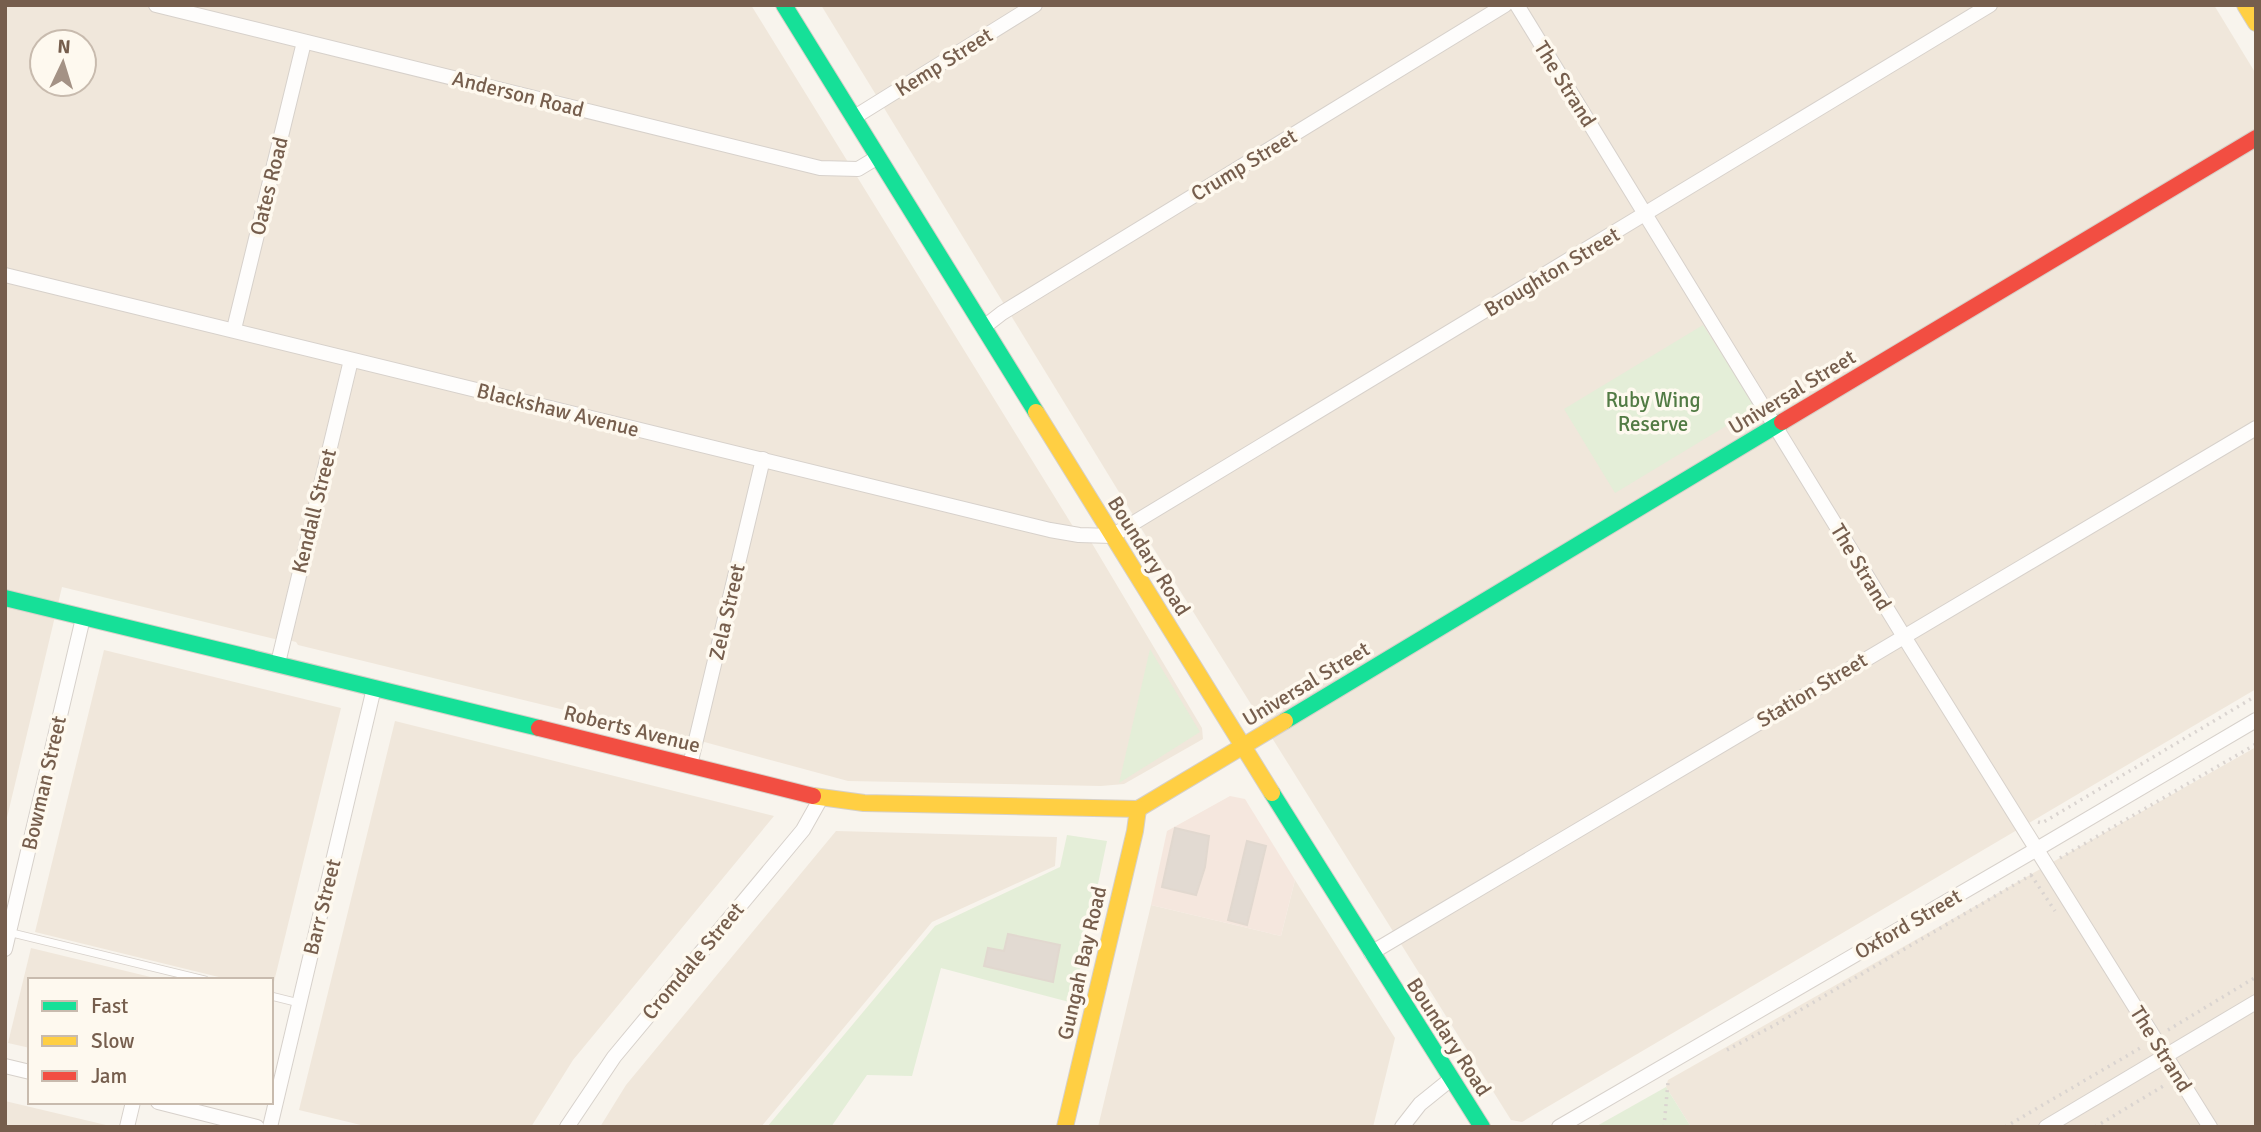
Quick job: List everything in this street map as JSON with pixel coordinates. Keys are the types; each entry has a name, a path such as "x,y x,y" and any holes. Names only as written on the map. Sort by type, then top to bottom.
{"street":[{"name":"Anderson Road","path":"156,5 820,168 858,169 878,157"},
{"name":"Boundary Road","path":"784,5 1242,746 1482,1127"},
{"name":"Kemp Street","path":"853,118 1035,5"},
{"name":"Crump Street","path":"984,327 1002,313 1505,5"},
{"name":"The Strand","path":"1517,5 1903,636 2210,1127"},
{"name":"Broughton Street","path":"1112,536 1990,5"},
{"path":"2245,5 2256,23"},
{"name":"Oates Road","path":"234,329 304,42"},
{"name":"Universal Street","path":"1242,746 2256,138"},
{"name":"Blackshaw Avenue","path":"5,275 1050,530 1079,535 1112,536"},
{"name":"Kendall Street","path":"278,663 351,360"},
{"name":"Station Street","path":"1371,953 2256,428"},
{"name":"Zela Street","path":"690,765 763,459"},
{"name":"Roberts Avenue","path":"5,598 821,798 864,803 1138,809"},
{"name":"Bowman Street","path":"5,949 83,618"},
{"name":"Barr Street","path":"270,1127 374,688"},
{"name":"Oxford Street","path":"1559,1127 2256,720"},
{"path":"1138,809 1242,746"},
{"name":"Cromdale Street","path":"567,1127 614,1057 803,830 821,798"},
{"name":"Gungah Bay Road","path":"1066,1127 1138,809"},
{"path":"2046,1127 2256,1002"},
{"path":"5,1066 28,1072"},
{"path":"1402,1127 1420,1104 1451,1079"},
{"path":"127,1127 133,1104"},
{"path":"166,1104 257,1127"}],"lane":[{"path":"7,932 197,978"},
{"path":"273,996 299,1003"}],"path":[{"path":"2034,821 2042,823 2256,696"},
{"name":"Oxford Street","path":"1726,1050 1773,1026 2256,744"},
{"path":"2031,875 2061,921"},
{"path":"2005,1127 2256,977"},
{"path":"1656,1087 1668,1080 1664,1127"},
{"path":"2095,1127 2169,1083"}],"shaded area":[{"path":"5,5 751,5 1077,533 1087,535 1202,728 1203,739 1124,784 1101,786 848,781 697,740 696,742 298,645 284,639 283,641 62,587 5,826"},
{"path":"821,5 2214,5 2256,74 2256,689 1522,1122 1511,1120 1152,546"},
{"path":"104,650 341,708 273,986 273,978 223,978 35,932"},
{"path":"395,721 774,816 573,1060 531,1127 369,1127 299,1110"},
{"path":"2256,747 2256,1127 1691,1127 1666,1087 1668,1080"},
{"path":"1230,796 1245,799 1295,880 1281,936 1151,905 1167,831"},
{"path":"836,831 1057,837 1055,866 932,922 761,1127 600,1127 626,1085"},
{"path":"1295,880 1395,1038 1373,1127 1098,1127 1151,905 1281,936"},
{"path":"31,948 155,978 28,978 28,1048 8,1043"},
{"path":"5,1101 106,1125 5,1127"}],"green space":[{"name":"Ruby Wing Reserve","path":"1703,325 1756,408 1615,493 1564,409"},
{"path":"1150,649 1200,732 1119,783"},
{"path":"1067,835 1107,841 1073,1003 941,968 912,1076 867,1075 831,1127 767,1127 935,926 1060,867"},
{"path":"1666,1087 1691,1127 1595,1127"}],"building":[{"path":"1175,828 1209,836 1205,867 1196,895 1162,887"},
{"path":"1247,841 1266,846 1247,925 1228,920"},
{"path":"1008,934 1060,945 1053,982 984,966 988,948 1004,951"}],"traffic: fast":[{"path":"784,5 1036,412"},
{"path":"1285,721 1782,422"},
{"path":"5,598 539,728"},
{"path":"1272,793 1482,1127"}],"traffic: slow":[{"path":"2245,5 2256,23"},
{"path":"1036,412 1272,793"},
{"path":"813,796 864,803 1138,809 1285,721"},
{"path":"1065,1127 1138,809"}],"traffic: jam":[{"path":"1782,422 2256,138"},
{"path":"539,728 813,796"}]}
